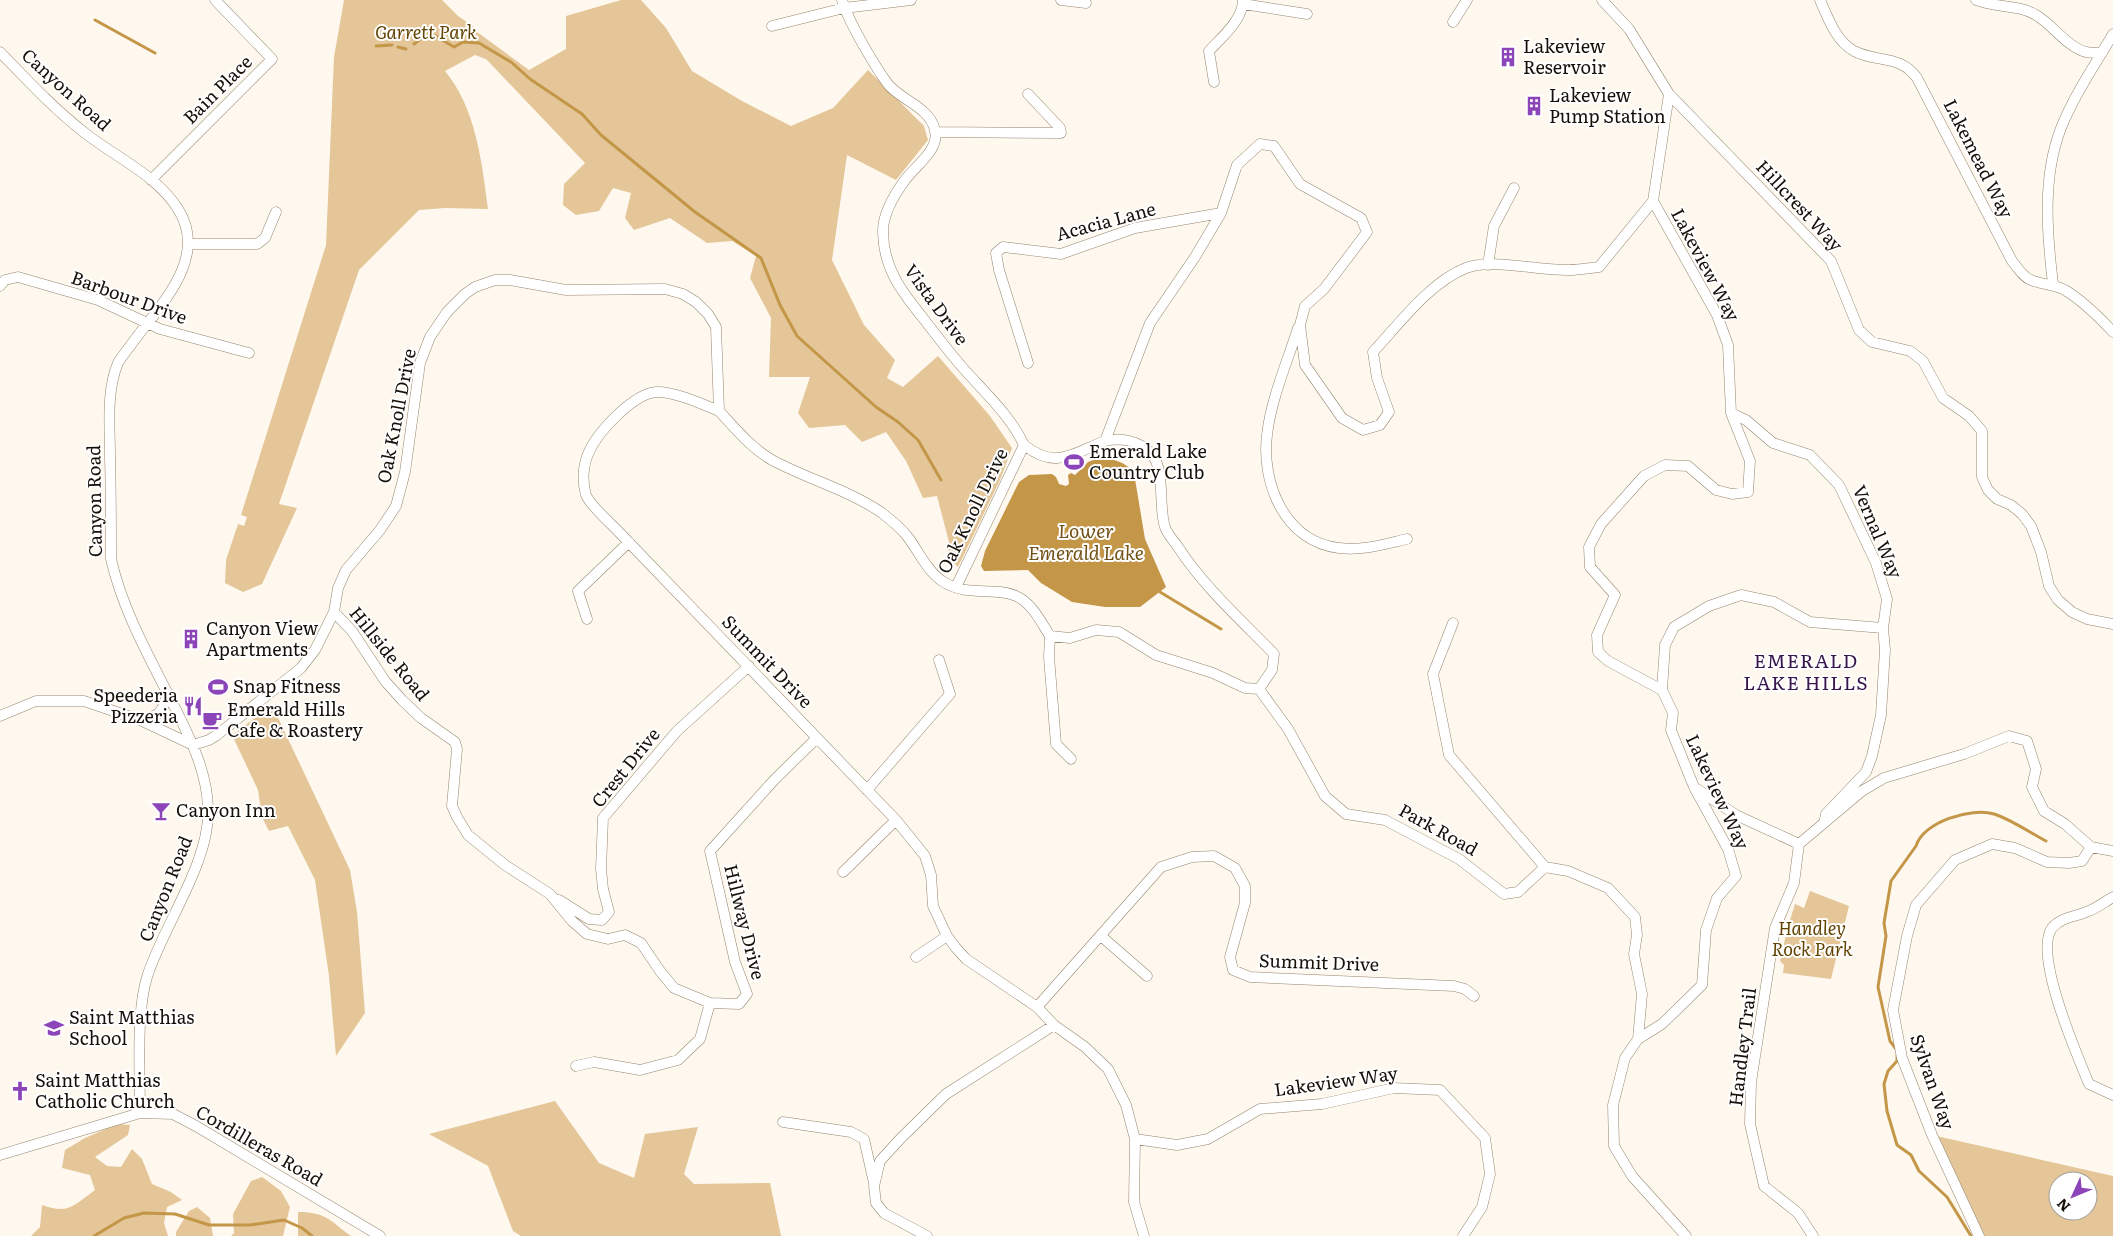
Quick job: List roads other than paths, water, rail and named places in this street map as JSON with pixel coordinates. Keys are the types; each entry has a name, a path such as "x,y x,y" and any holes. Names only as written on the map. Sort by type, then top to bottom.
{"street":[{"name":"Bain Place","path":"151,180 272,59 215,0"},
{"path":"772,26 843,4 911,0"},
{"path":"1060,0 1086,3"},
{"path":"1453,22 1466,0"},
{"path":"1602,0 1629,29 1669,94"},
{"name":"Lakemead Way","path":"1820,0 1838,36 1846,45 1854,51 1870,57 1904,65 1913,72 1924,89 2012,261 2022,274 2030,280 2053,284 2066,291 2096,315 2113,332"},
{"path":"1976,0 2035,14 2076,47 2086,52 2102,53"},
{"path":"1214,82 1209,51 1234,24 1243,2 1307,14"},
{"path":"843,4 888,84 921,109 930,119 935,132 1061,133 1060,128 1028,94"},
{"path":"2053,284 2048,212 2050,168 2061,129 2113,34"},
{"name":"Canyon Road","path":"0,52 44,97 85,134 151,180 165,193 178,209 187,228 190,244 181,275 166,300 119,362 111,392 111,559 117,584 128,612 194,745 207,792 208,828 199,858 147,978 142,1010 140,1113"},
{"name":"Lakeview Way","path":"1669,94 1653,201 1717,315 1728,345 1731,413 1750,461 1748,492 1732,494 1716,490 1688,466 1665,465 1644,476 1601,524 1589,547 1590,567 1615,595 1597,635 1598,652 1608,661 1662,690 1673,713 1671,730 1694,787 1728,849 1736,876 1717,898 1706,930 1702,985 1662,1024 1638,1039 1625,1058 1613,1104 1614,1146 1632,1176 1686,1236"},
{"name":"Hillcrest Way","path":"1669,94 1831,261 1860,330 1872,342 1910,351 1922,361 1943,398 1968,416 1982,432 1982,477 1988,490 1997,499 2011,505 2022,514 2031,526 2041,552 2049,586 2058,600 2072,612 2087,619 2113,624"},
{"name":"Vista Drive","path":"935,132 934,142 929,151 905,180 883,220 883,244 886,260 901,292 960,365 1015,426 1024,445"},
{"path":"1105,441 1150,323 1222,213 1237,165 1260,144 1274,146 1300,184 1361,218 1367,232 1324,290 1305,306 1271,414 1267,433 1266,451 1271,483 1279,507 1290,522 1305,535 1325,545 1340,548 1370,548 1407,539"},
{"path":"1488,265 1494,226 1514,188"},
{"path":"1300,325 1305,366 1342,418 1362,430 1380,425 1389,412 1377,378 1373,352 1412,309 1444,280 1467,267 1488,265 1569,270 1599,266 1653,201"},
{"path":"190,244 257,244 265,238 276,212"},
{"name":"Acacia Lane","path":"1028,364 999,270 996,253 1003,247 1060,254 1135,228 1222,213"},
{"name":"Barbour Drive","path":"0,286 5,280 18,278 98,300 160,329 249,353"},
{"name":"Oak Knoll Drive","path":"194,745 217,735 301,668 315,650 334,612 338,588 346,570 380,530 396,506 405,472 420,363 430,337 447,312 465,294 475,287 495,280 510,280 566,290 665,290 683,294 696,302 708,314 716,328 719,411 746,440 771,459 879,512 906,535 938,578 956,588 1024,445 1037,455 1058,459 1105,441"},
{"name":"Summit Drive","path":"719,411 681,397 658,392 640,397 626,407 605,429 588,453 583,475 586,496 896,820 925,856 931,875 933,906 947,936 966,959 1037,1007 1054,1025 1085,1047 1108,1070 1126,1105 1135,1139 1134,1202 1144,1236"},
{"name":"Vernal Way","path":"1731,413 1746,420 1773,444 1810,455 1839,485 1876,562 1887,600 1883,628 1885,650 1880,715 1872,756 1866,772 1826,814 1822,827 1799,844"},
{"path":"1050,636 1070,638 1096,630 1119,632 1156,655 1213,674 1245,688 1259,689 1272,670 1274,654 1188,562 1165,528 1157,465 1152,455 1144,447 1124,440 1117,438 1105,441"},
{"path":"587,619 578,591 628,542"},
{"path":"956,588 973,592 1017,596 1036,614 1050,636 1049,657 1056,744 1071,759"},
{"path":"1662,690 1665,645 1674,627 1709,606 1741,595 1774,602 1810,622 1883,628"},
{"name":"Hillside Road","path":"334,612 352,631 385,681 402,700 421,718 454,742 457,749 452,806 468,835 505,865 550,894 572,920 587,934 608,939 625,935 641,943 674,988 710,1003"},
{"path":"1453,622 1433,674 1449,755 1545,867 1568,870 1608,888 1635,917 1637,935 1634,954 1642,994 1638,1039"},
{"path":"867,790 950,694 939,660"},
{"name":"Crest Drive","path":"550,894 589,919 602,920 609,912 603,889 601,868 603,818 677,731 749,666"},
{"name":"Park Road","path":"1259,689 1288,729 1325,796 1346,814 1385,820 1459,858 1504,894 1518,892 1545,867"},
{"path":"140,720 156,716 161,712 168,693"},
{"path":"0,716 36,702 84,701 140,720 194,745"},
{"path":"1822,827 1862,791 1884,778 1964,754 2010,736 2027,741 2036,769 2032,787 2044,811 2065,824 2091,847 2113,851"},
{"name":"Hillway Drive","path":"710,1003 739,1004 746,994 735,962 710,851 768,786 817,738"},
{"path":"1694,787 1736,815 1799,844"},
{"path":"843,872 896,820"},
{"name":"Handley Trail","path":"1799,844 1794,883 1775,928 1751,1082 1750,1124 1764,1186 1798,1213 1813,1236"},
{"name":"Sylvan Way","path":"1979,1236 1932,1135 1902,1058 1893,1010 1907,936 1916,905 1955,860 1992,844 2015,848 2047,862 2069,863 2082,861 2091,847"},
{"name":"Summit Drive","path":"1037,1007 1161,867 1192,857 1214,856 1235,868 1246,886 1245,903 1230,957 1233,970 1250,977 1454,986 1464,989 1474,996"},
{"path":"2113,897 2088,912 2064,918 2052,928 2046,951 2068,1032 2089,1084 2113,1095"},
{"path":"916,957 947,936"},
{"path":"1101,936 1147,976"},
{"path":"576,1066 594,1062 640,1070 678,1060 700,1039 710,1003"},
{"path":"874,1186 880,1161 946,1094 1054,1025"},
{"name":"Lakeview Way","path":"1135,1139 1178,1145 1208,1138 1260,1109 1322,1104 1394,1088 1440,1090 1485,1138 1490,1174 1482,1207 1463,1236"},
{"name":"Cordilleras Road","path":"0,1155 140,1113 173,1114 380,1236"},
{"path":"783,1122 851,1132 864,1139 876,1202 884,1212 927,1236"}],"water":[{"name":"Lower Emerald Lake","path":"1099,458 1118,461 1134,473 1145,539 1166,587 1140,607 1105,607 1072,602 1041,583 1028,570 984,571 981,566 985,551 1019,482 1029,475 1052,474 1056,477 1059,484 1066,486 1069,484 1068,475 1071,473 1075,475 1088,462"}],"waterway":[{"path":"95,20 155,53"},
{"path":"414,44 427,34 434,35 454,47 463,42 479,43 511,62 530,79 582,114 601,135 695,212 761,258 780,305 797,336 876,407 898,422 918,440 941,480"},
{"path":"376,46 392,45"},
{"path":"398,47 406,49"},
{"path":"1160,592 1221,629"},
{"path":"1896,1049 1890,1041 1878,987 1886,936 1884,923 1891,881 1916,846 1920,837 1938,823 1949,818 1984,812 2006,819 2046,841"},
{"path":"1897,1055 1897,1061 1888,1071 1884,1084 1887,1111 1897,1145 1911,1155 1919,1171 1947,1197 1971,1236"},
{"path":"94,1236 124,1218 144,1213 175,1214 209,1225 250,1225 284,1220 302,1228 312,1236"}],"place":[{"name":"Lakeview Reservoir","path":"1508,57"},
{"name":"Lakeview Pump Station","path":"1534,106"},
{"name":"Emerald Lake Country Club","path":"1074,462"},
{"name":"Canyon View Apartments","path":"191,639"},
{"name":"Snap Fitness","path":"218,687"},
{"name":"Speederia Pizzeria","path":"193,706"},
{"name":"Emerald Hills Cafe & Roastery","path":"212,720"},
{"name":"Canyon Inn","path":"161,811"},
{"name":"Saint Matthias School","path":"54,1028"},
{"name":"Saint Matthias Catholic Church","path":"20,1091"}],"district":[{"name":"EMERALD LAKE HILLS","path":"1806,672"}],"park label":[{"name":"Garrett Park","path":"426,33"},
{"name":"Handley Rock Park","path":"1812,940"}]}
